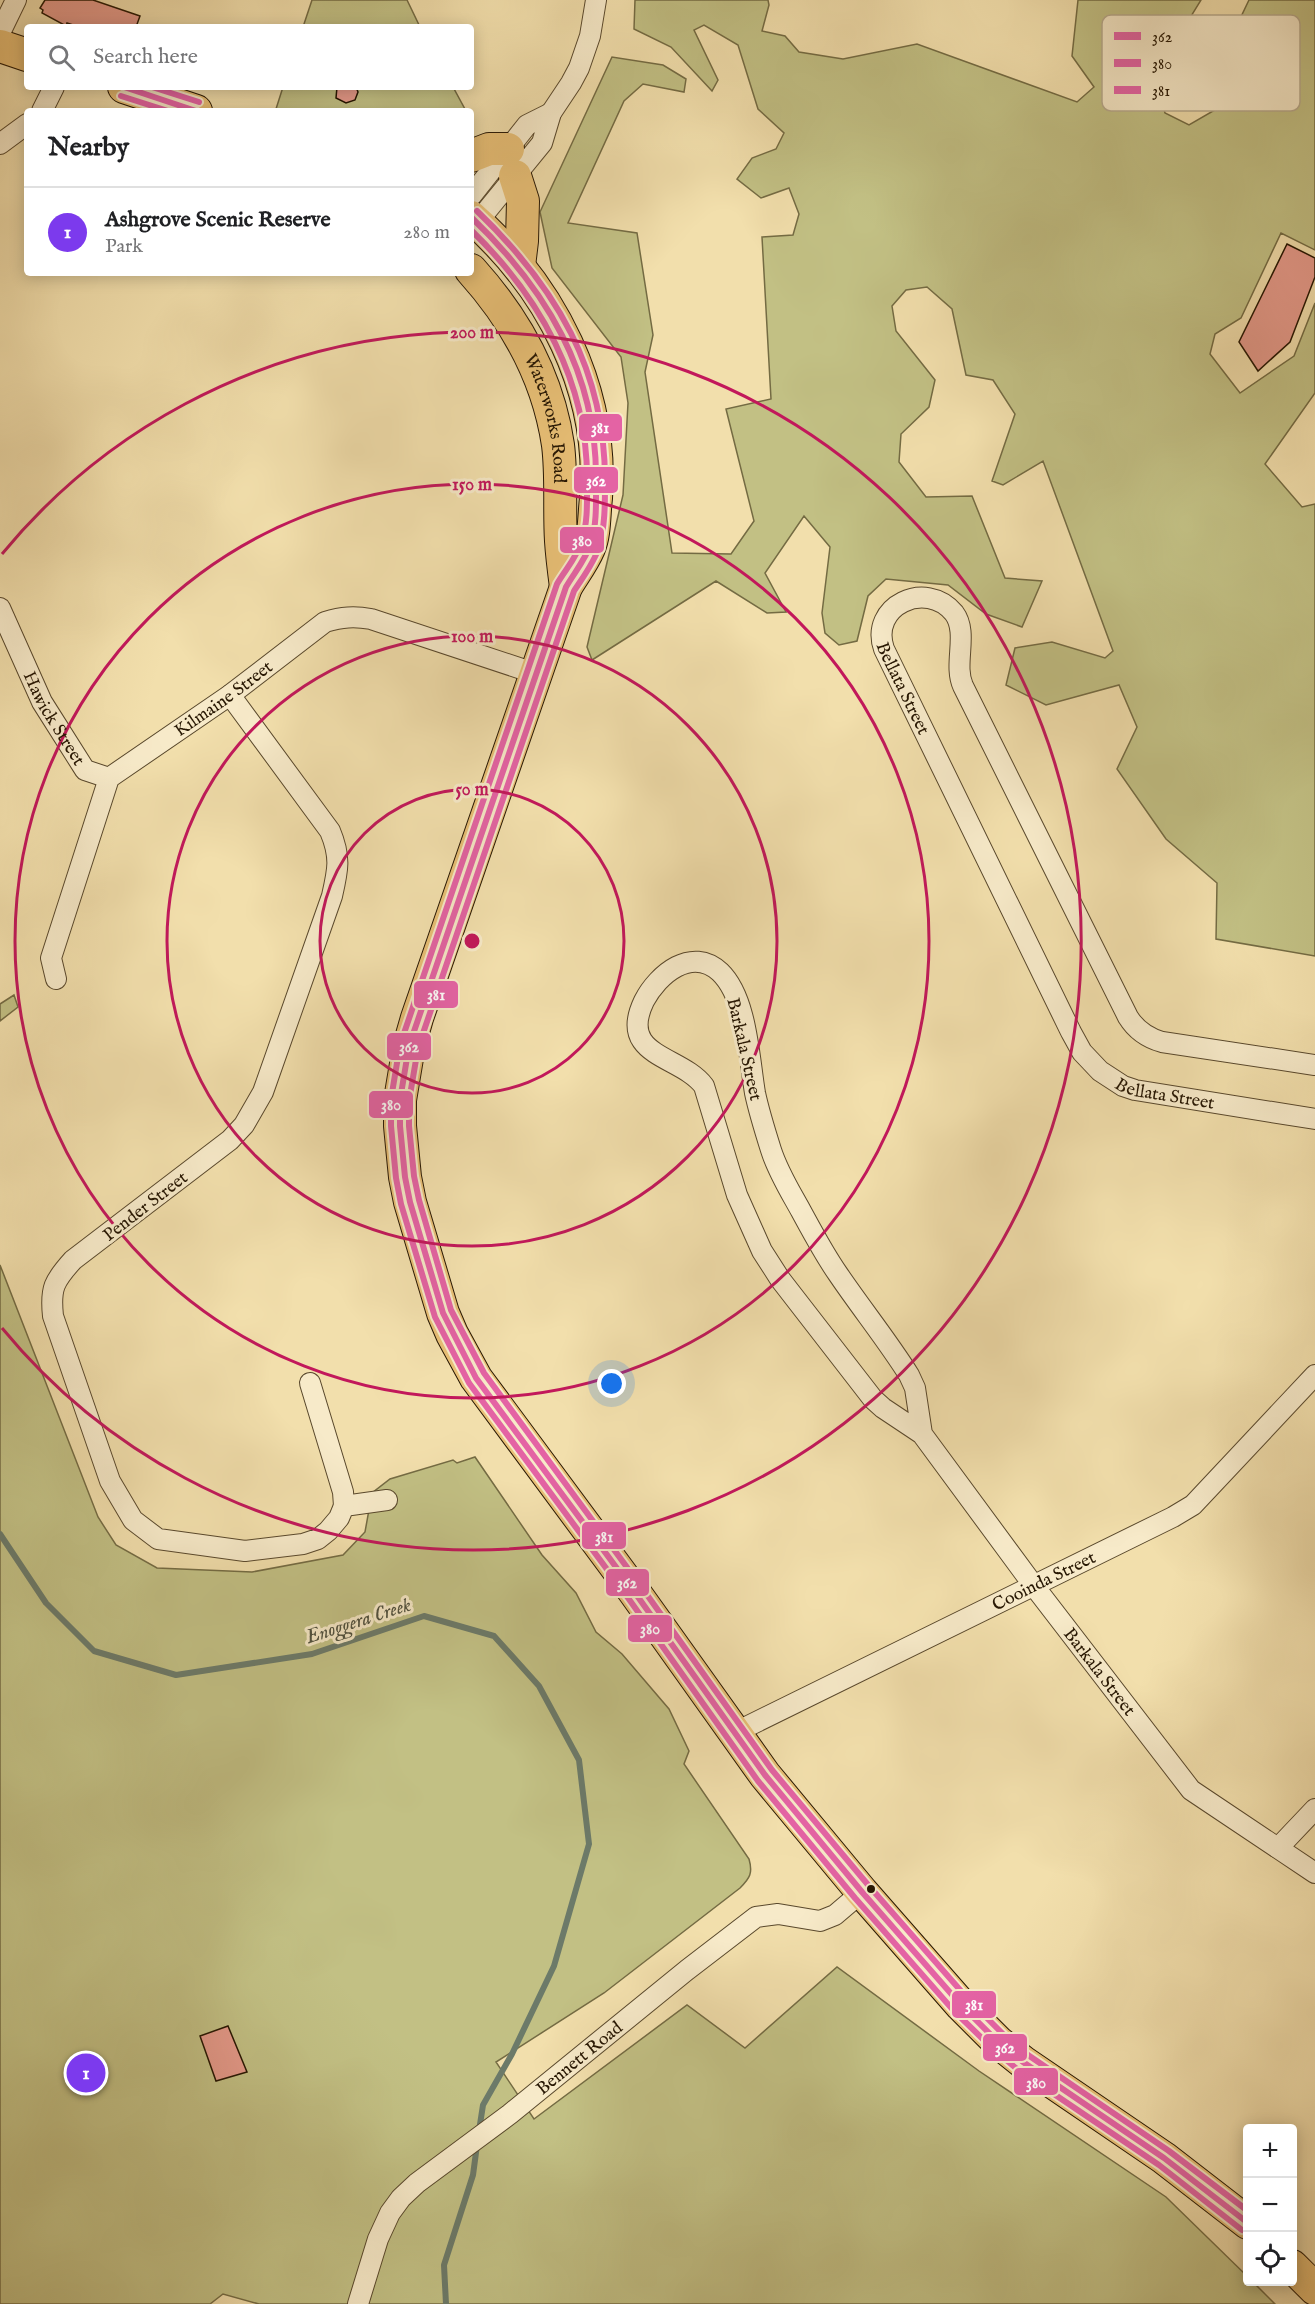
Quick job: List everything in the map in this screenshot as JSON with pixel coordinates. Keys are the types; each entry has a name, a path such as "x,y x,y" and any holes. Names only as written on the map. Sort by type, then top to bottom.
{"main road":[{"path":"0,46 24,54"},
{"path":"133,90 187,108"},
{"path":"474,155 489,149 512,163 523,201 519,266"},
{"name":"Waterworks Road","path":"474,218 519,266 547,305 569,347 585,396 595,443 596,487 590,547 566,587 409,1046 400,1108 401,1153 410,1202 440,1304 464,1358 490,1397 633,1590 765,1775 862,1892 961,2005 998,2042 1023,2062 1164,2158 1243,2219"},
{"name":"Waterworks Road","path":"474,274 513,322 536,369 547,398 554,423 559,462 561,540 566,587"},
{"path":"1297,2270 1315,2289"}],"street":[{"path":"0,33 16,0"},
{"path":"474,216 512,163 542,143 551,113 579,68 590,36 596,0"},
{"path":"44,108 52,90"},
{"path":"474,216 512,163 527,126 551,113"},
{"path":"0,144 24,126"},
{"name":"Bellata Street","path":"1315,1065 1166,1043 1134,1027 963,686 959,674 958,620 947,607 924,597 910,598 895,607 886,617 882,629 882,642 1071,1032 1088,1059 1108,1077 1135,1090 1315,1119"},
{"name":"Hawick Street","path":"0,608 42,702 85,770 109,778"},
{"name":"Kilmaine Street","path":"109,778 230,695 325,622 341,617 355,616 391,624 537,674"},
{"name":"Pender Street","path":"230,695 330,831 337,848 339,867 332,896 263,1092 244,1125 230,1140 73,1260 62,1272 51,1294 53,1316 110,1482 133,1520 158,1539 245,1551 303,1544 318,1539 328,1531 339,1518 344,1506"},
{"path":"56,979 51,958 109,778"},
{"name":"Barkala Street","path":"922,1434 915,1388 909,1375 828,1260 775,1160 756,1093 745,1029 730,985 711,965 702,961 684,962 658,982 645,1000 638,1025 642,1040 656,1055 684,1070 704,1086 741,1206 774,1271 873,1399 922,1434 1034,1586 1191,1790 1315,1873"},
{"name":"Cooinda Street","path":"734,1733 1164,1522 1192,1505 1315,1374"},
{"path":"310,1383 343,1492 344,1506 387,1500"},
{"path":"1278,1848 1315,1809"},
{"name":"Bennett Road","path":"358,2304 378,2240 390,2213 409,2190 510,2114 756,1917 778,1914 820,1921 835,1915 862,1892"}],"shaded area":[{"path":"312,0 407,0 419,24 304,24"},
{"path":"635,0 768,0 769,5 762,31 785,36 799,52 843,59 917,44 1077,102 1094,87 1072,56 1078,0 1201,0 1192,15 1102,15 1102,111 1164,111 1189,125 1213,111 1300,111 1300,15 1242,15 1249,0 1315,0 1315,250 1281,233 1241,318 1215,334 1210,354 1240,393 1294,356 1315,303 1315,393 1265,464 1302,507 1315,504 1315,956 1216,939 1217,883 1166,839 1117,769 1137,727 1119,685 1046,705 1006,685 1015,648 1052,642 1105,658 1113,651 1043,461 1003,485 992,481 1015,414 993,380 966,375 952,309 927,287 906,290 892,306 896,331 935,380 929,407 901,434 899,462 926,497 972,496 1005,578 1042,581 1022,627 986,614 948,585 886,579 868,596 857,641 839,645 825,633 822,613 830,547 804,516 765,573 786,612 767,613 716,581 592,660 587,647 623,495 628,403 621,357 552,268 540,212 612,57 663,65 686,79 684,92 643,84 624,101 568,223 637,233 653,335 645,372 672,553 731,554 754,521 726,409 771,399 762,237 793,235 799,214 789,188 761,198 737,179 752,158 776,149 784,133 758,109 738,45 704,25 694,30 718,80 712,91 671,47 634,29"},
{"path":"282,90 455,90 464,108 276,108"},
{"path":"14,995 18,1007 0,1021 0,1004"},
{"path":"0,1265 98,1517 116,1545 157,1568 252,1572 343,1555 365,1532 372,1493 390,1479 453,1460 457,1463 475,1457 542,1555 576,1593 596,1632 622,1654 669,1709 689,1751 684,1764 749,1859 750,1875 740,1888 604,1993 496,2062 534,2119 687,2005 745,2048 837,1967 979,2071 1166,2197 1243,2272 1243,2286 1257,2286 1275,2304 259,2304 223,2294 210,2304 0,2304"}],"building":[{"path":"45,0 93,0 140,16 137,24 62,24 42,13 43,10 40,8"},
{"path":"337,90 357,90 358,92 355,100 346,103 336,98"},
{"path":"1287,244 1315,258 1315,277 1290,342 1258,371 1239,342"},
{"path":"228,2026 247,2072 216,2081 200,2036"}],"waterway":[{"name":"Enoggera Creek","path":"0,1534 46,1603 94,1651 176,1675 312,1654 424,1616 494,1636 539,1686 579,1760 589,1844 554,1966 512,2054 483,2105 479,2131"},
{"name":"Enoggera Creek","path":"446,2304 444,2265 473,2175 477,2145"}],"transit line":[{"name":"362","path":"133,90 187,108"},
{"name":"381","path":"161,90 199,102"},
{"name":"380","path":"121,96 159,108"},
{"name":"381","path":"477,211 530,270 571,333 586,368 597,404 603,443 605,499 604,524 597,553 574,591 418,1048 409,1101 414,1176 451,1310 484,1373 772,1770 968,1999 1028,2055 1169,2151 1243,2207"},
{"name":"362","path":"474,220 522,273 544,304 562,335 577,369 594,441 596,504 589,549 566,587 409,1046 400,1100 405,1177 410,1202 443,1313 476,1378 633,1590 765,1775 862,1892 961,2005 998,2042 1023,2062 1164,2158 1243,2219"},
{"name":"380","path":"474,233 496,256 538,313 569,376 579,409 585,445 587,511 580,546 557,584 400,1045 391,1099 396,1178 401,1204 435,1317 469,1383 626,1595 758,1781 855,1898 954,2011 1017,2069 1159,2165 1242,2230"}],"place":[{"name":"Ashgrove Scenic Reserve","path":"86,2073"}]}
